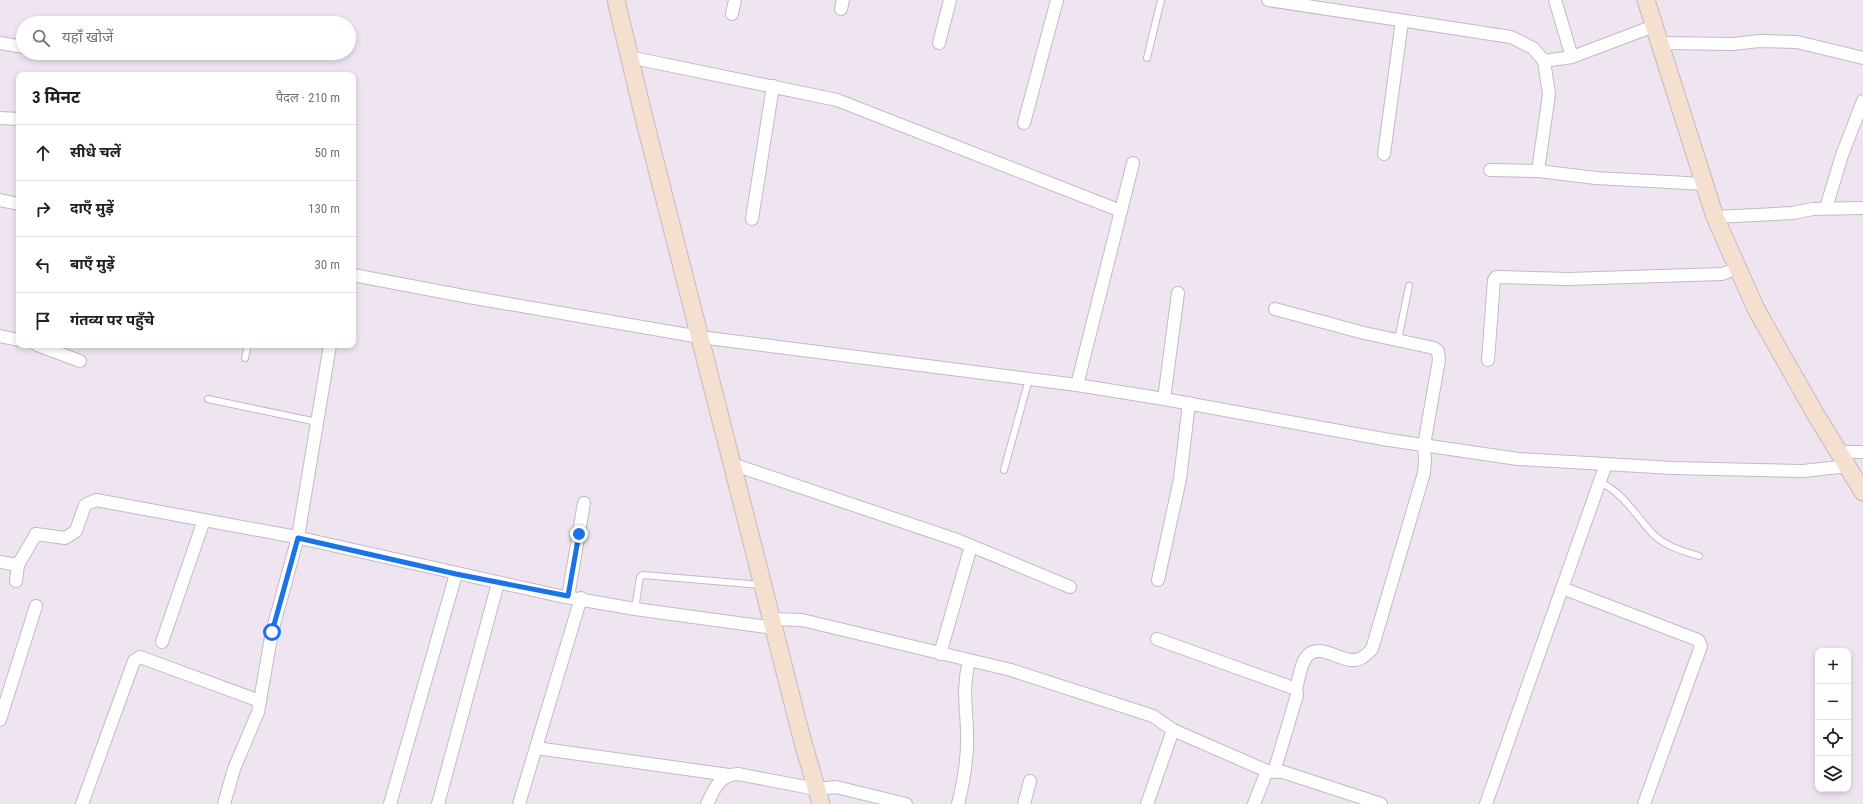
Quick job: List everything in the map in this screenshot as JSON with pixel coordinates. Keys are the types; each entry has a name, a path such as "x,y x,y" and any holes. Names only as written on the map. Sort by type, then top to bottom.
{"street":[{"path":"616,0 772,623 802,739 819,796"},
{"path":"732,14 735,0"},
{"path":"939,43 950,0"},
{"path":"1024,123 1057,0"},
{"path":"1268,0 1511,37 1533,48 1544,61 1549,94 1538,171"},
{"path":"1555,0 1572,57"},
{"path":"1646,0 1715,217 1756,309 1813,410 1863,492"},
{"path":"1384,154 1402,21"},
{"path":"1544,61 1572,57 1654,26"},
{"path":"1659,43 1733,44 1759,41 1797,42 1863,58"},
{"path":"0,42 16,45"},
{"path":"630,57 837,100 1121,211"},
{"path":"752,219 773,86"},
{"path":"1826,208 1842,155 1863,101"},
{"path":"0,118 16,119"},
{"path":"1077,385 1133,163"},
{"path":"1490,170 1538,171 1596,178 1704,184"},
{"path":"0,200 16,203"},
{"path":"1715,217 1793,213 1826,208 1863,208"},
{"path":"1488,360 1494,280 1496,277 1514,276 1568,279 1722,274 1738,268"},
{"path":"356,276 469,297 700,337 1077,385 1189,403 1424,445 1518,459 1673,468 1803,471 1863,452"},
{"path":"1164,399 1178,293"},
{"path":"1254,804 1270,771 1297,695 1296,689 1305,658 1311,653 1325,652 1351,660 1363,658 1372,649 1395,576 1424,474 1426,459 1424,445 1439,360 1438,351 1434,348 1364,333 1275,309"},
{"path":"0,336 16,339"},
{"path":"45,348 80,361"},
{"path":"224,804 234,769 258,712 272,632 298,538 329,348"},
{"path":"1158,580 1180,479 1189,403"},
{"path":"732,464 971,546 1070,587"},
{"path":"1486,804 1606,464"},
{"path":"16,581 18,565 36,534 65,538 76,531 85,505 96,500 298,538 456,574 635,609 772,623 802,620 1011,670 1153,716 1173,730 1270,771 1283,772 1362,801 1381,804"},
{"path":"568,596 584,503"},
{"path":"162,642 204,520"},
{"path":"940,654 971,546"},
{"path":"0,562 18,565"},
{"path":"390,804 456,574"},
{"path":"438,804 498,582"},
{"path":"1562,588 1700,642 1698,653 1644,804"},
{"path":"519,804 580,598"},
{"path":"0,720 36,606"},
{"path":"1157,639 1296,689"},
{"path":"82,804 136,658 140,657 260,701"},
{"path":"958,804 966,761 967,741 964,696 965,678 969,660"},
{"path":"1147,804 1173,730"},
{"path":"536,748 729,775 738,774 819,796 836,787 906,804"},
{"path":"707,804 722,779 729,775"},
{"path":"1024,804 1030,781"}],"lane":[{"path":"1147,58 1161,0"},
{"path":"1398,340 1409,286"},
{"path":"245,358 247,348"},
{"path":"1004,470 1029,379"},
{"path":"208,399 317,422"},
{"path":"1599,482 1616,491 1654,535 1663,542 1699,556"},
{"path":"635,609 640,577 643,575 763,586"}],"route":[{"path":"272,632 298,538 456,574 560,596 568,596 579,534"}]}
